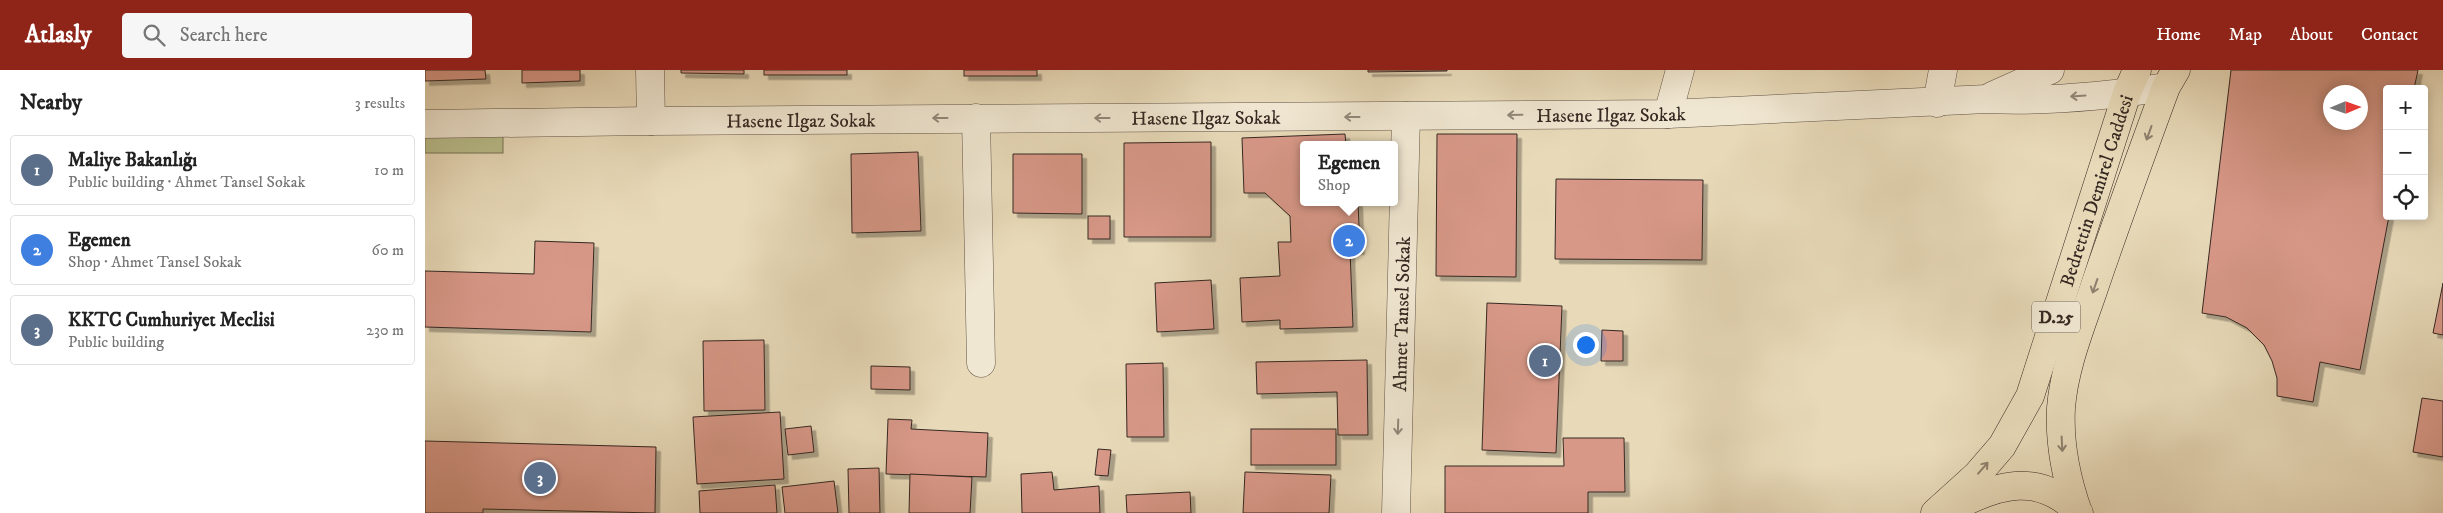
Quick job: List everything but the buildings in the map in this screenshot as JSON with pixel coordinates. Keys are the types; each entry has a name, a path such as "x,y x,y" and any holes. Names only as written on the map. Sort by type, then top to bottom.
{"main road":[{"name":"Bedrettin Demirel Caddesi","path":"2079,512 2071,491 2062,451 2061,406 2065,380 2072,353 2118,218 2171,79"},
{"name":"Bedrettin Demirel Caddesi","path":"1935,513 1977,475 2002,446 2030,396 2132,81"},
{"name":"D.25","path":"1942,513 1997,488 2015,485 2033,486 2051,492 2065,500 2079,512"}],"street":[{"path":"650,70 651,121"},
{"path":"1668,114 1680,70"},
{"path":"1937,103 1943,70"},
{"name":"Hasene Ilgaz Sokak","path":"1987,99 2050,70"},
{"name":"Hasene Ilgaz Sokak","path":"425,124 976,118 1668,114 1937,103 1987,99 2015,101 2132,81 2171,79"},
{"name":"Ahmet Tansel Sokak","path":"1396,513 1406,116"},
{"path":"976,118 981,364"}],"green space":[{"path":"425,136 503,136 503,153 425,153"}],"place":[{"name":"Egemen","path":"1349,241"},
{"name":"Maliye Bakanlığı","path":"1545,361"},
{"name":"KKTC Cumhuriyet Meclisi","path":"540,478"}]}
